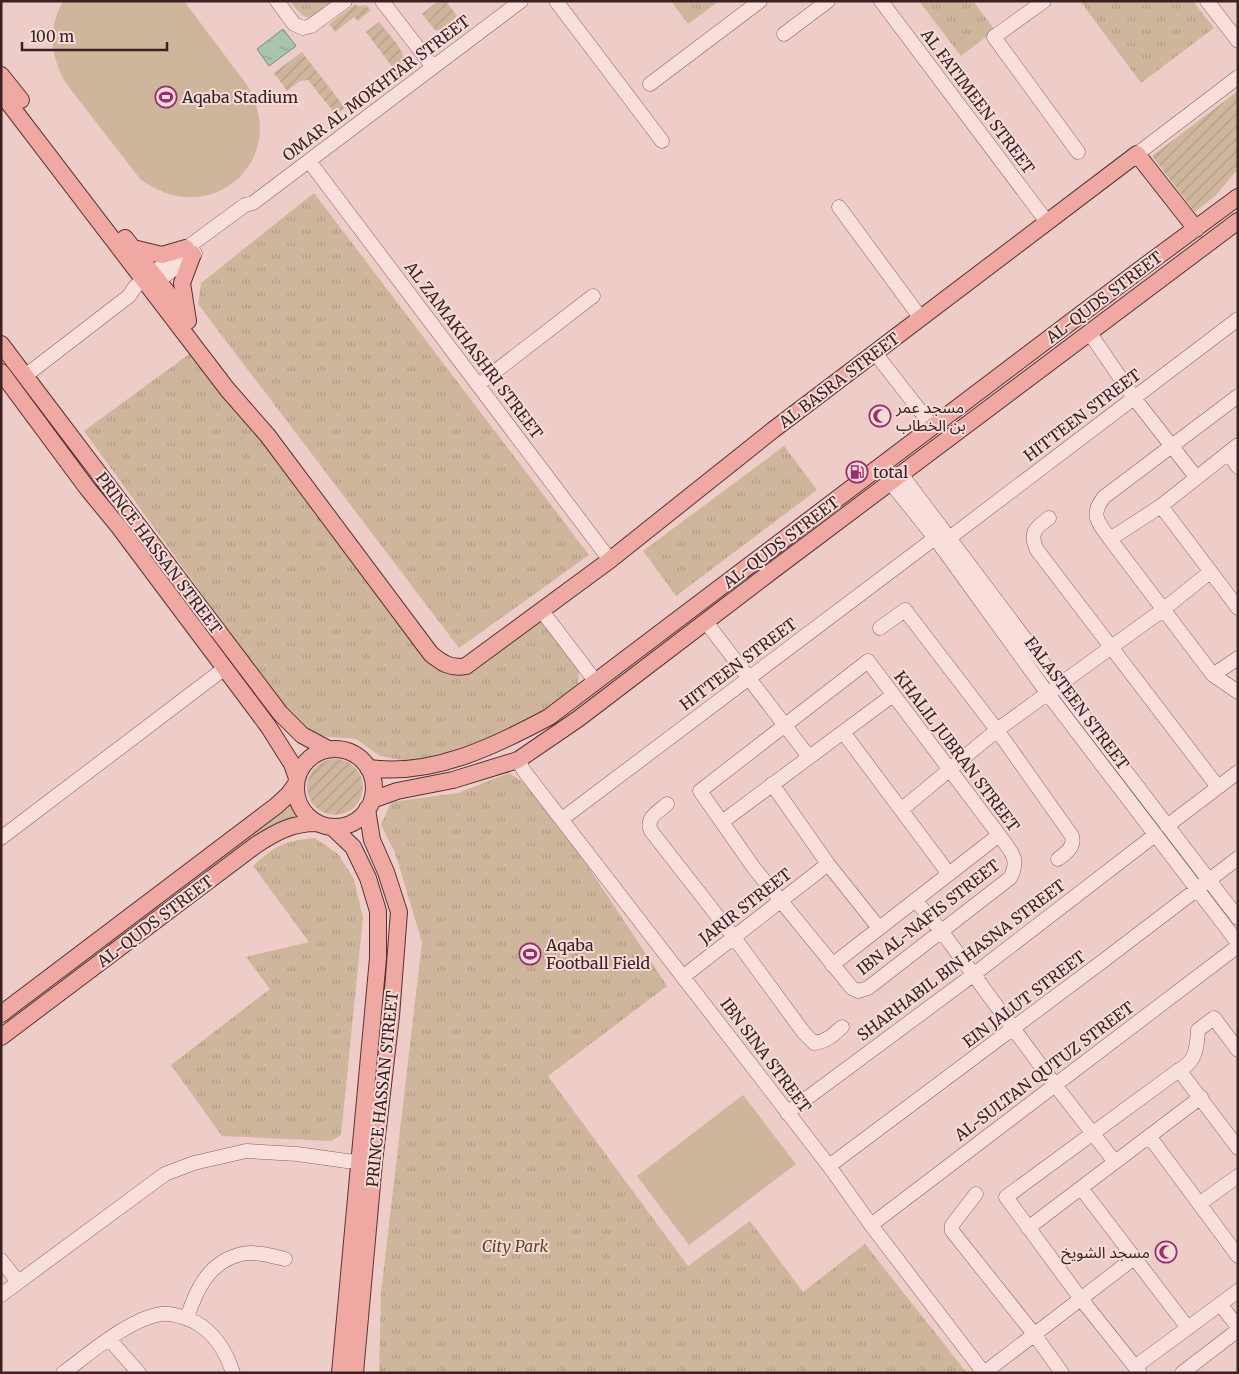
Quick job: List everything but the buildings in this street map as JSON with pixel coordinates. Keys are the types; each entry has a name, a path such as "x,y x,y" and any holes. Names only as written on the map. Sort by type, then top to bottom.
{"main road":[{"path":"1,75 133,248 151,280 227,389 268,436"},
{"path":"1,93 151,280 188,322 252,410 268,436"},
{"name":"AL BASRA STREET","path":"268,436 431,654 445,665 466,666 610,560 773,430 1137,154"},
{"path":"1137,154 1196,229"},
{"name":"AL-QUDS STREET","path":"368,768 383,770 413,768 452,760 498,743 550,718 932,426 1238,197"},
{"name":"AL-QUDS STREET","path":"370,805 397,791 453,780 518,760 578,719 1238,221"},
{"path":"133,248 162,255 190,251 182,283 188,322"},
{"name":"PRINCE HASSAN STREET","path":"1,344 280,713 302,735 328,750"},
{"name":"PRINCE HASSAN STREET","path":"1,372 225,668 282,747 292,764 296,781"},
{"path":"996,378 993,384 994,390 1000,395 1005,396"},
{"path":"975,394 984,396 987,403 986,410"},
{"path":"81,479 94,468"},
{"path":"784,539 783,545 788,551 798,552"},
{"path":"767,552 778,556 779,561 776,568"},
{"path":"328,750 347,751 363,761 368,768 373,778 374,789 370,805 362,816 348,824 325,825 308,816 300,807 296,796 296,781 301,768 308,759 318,753 328,750"},
{"name":"AL-QUDS STREET","path":"1,1014 276,806 288,796 296,781"},
{"name":"PRINCE HASSAN STREET","path":"340,1373 366,1162 391,1016 399,912 386,872 372,840 370,805"},
{"name":"AL-QUDS STREET","path":"1,1037 271,835 302,823 325,825"},
{"name":"PRINCE HASSAN STREET","path":"325,825 353,847 368,878 378,911 378,958 355,1373"},
{"path":"51,977 62,991"}],"street":[{"path":"277,1 294,24 303,28 311,26 345,1"},
{"path":"382,1 433,67"},
{"name":"OMAR AL MOKHTAR STREET","path":"25,376 129,296 135,287 151,280 190,251 245,205 253,203 521,1"},
{"path":"556,1 662,141"},
{"path":"650,84 760,1"},
{"path":"784,34 828,1"},
{"name":"AL FATIMEEN STREET","path":"881,1 1047,222"},
{"path":"1044,1 994,37 1078,152"},
{"path":"1207,1 1238,40"},
{"path":"1137,154 1238,77"},
{"name":"AL ZAMAKHASHRI STREET","path":"309,161 610,560"},
{"path":"839,207 920,318"},
{"path":"479,384 593,296"},
{"name":"HITTEEN STREET","path":"562,819 749,678 1134,398 1238,319"},
{"path":"1090,332 1134,398 1173,445 1196,477"},
{"path":"875,353 932,426"},
{"path":"1238,396 1104,497 1096,510 1096,519 1110,539 1213,675 1238,692"},
{"path":"1110,539 1161,506 1233,449 1238,467"},
{"name":"FALASTEEN STREET","path":"896,478 1059,684 1238,918"},
{"path":"1161,506 1238,608"},
{"path":"1049,518 1038,526 1034,534 1032,540 1037,550 1218,787"},
{"name":"FALASTEEN STREET","path":"942,538 1048,694 1238,944"},
{"path":"901,810 997,730 1164,609 1210,572"},
{"path":"880,628 905,610 997,730 1072,836 1073,842 1069,851 1058,860"},
{"path":"542,611 596,682"},
{"path":"706,622 810,757"},
{"path":"1213,675 1238,658"},
{"name":"KHALIL JUBRAN STREET","path":"785,724 868,661 999,835 1014,857 1016,864"},
{"path":"1,838 225,668"},
{"path":"722,822 893,695"},
{"path":"785,724 700,791 754,868 832,965 999,835"},
{"path":"843,732 949,874"},
{"name":"IBN SINA STREET","path":"518,760 524,771 684,976 984,1373"},
{"path":"1167,826 1238,772"},
{"path":"772,784 828,864 879,928"},
{"path":"667,804 649,821 648,825 651,831 733,936 810,1041 814,1044 825,1041 842,1028"},
{"name":"SHARHABIL BIN HASNA STREET","path":"788,1113 973,975 1155,835"},
{"name":"EIN JALUT STREET","path":"829,1166 1238,858"},
{"name":"JARIR STREET","path":"684,976 828,864"},
{"name":"IBN AL-NAFIS STREET","path":"832,965 852,988 858,991 868,988 1010,878 1016,864"},
{"path":"915,900 942,932 1055,1085 1115,1162"},
{"name":"AL-SULTAN QUTUZ STREET","path":"871,1225 1238,944"},
{"path":"1238,1050 1214,1018 1198,1030 1197,1046 1192,1061 1186,1067 1179,1070 1006,1197 1081,1299 1138,1369 1188,1328 1238,1291"},
{"path":"1179,1070 1238,1148"},
{"path":"1028,1228 1201,1097"},
{"path":"1149,1136 1238,1256"},
{"path":"1,1295 165,1174 194,1163 246,1151 297,1154 366,1162"},
{"path":"1200,1204 1238,1176"},
{"path":"1081,1188 1188,1328"},
{"path":"976,1194 952,1225 952,1231 1034,1334 1062,1373"},
{"path":"187,1318 194,1296 202,1283 211,1271 226,1260 243,1254 261,1254 285,1259"},
{"path":"984,1373 1134,1258"},
{"path":"1,1260 18,1282"},
{"path":"1182,1373 1238,1329 1220,1304"},
{"path":"63,1373 109,1339 141,1320 162,1314 187,1318 207,1329 226,1355 233,1373"},
{"path":"109,1339 139,1373"}],"green space":[{"name":"Aqaba Stadium","path":"63,1 184,1 247,85 258,113 259,139 251,162 237,180 216,192 193,197 167,193 140,179 65,82 60,72 54,52 53,31 58,11"},
{"path":"290,1 335,1 316,16 307,17 302,15"},
{"path":"438,1 446,1 457,16 449,23 453,30 444,32 435,30 422,14"},
{"path":"671,1 719,1 688,24"},
{"path":"919,1 973,1 995,30 961,56"},
{"path":"1080,1 1193,1 1214,28 1141,83"},
{"path":"355,4 357,6 366,5 371,10 358,21 354,17 335,32 329,24"},
{"path":"379,22 401,50 403,57 404,65 401,72 394,79 392,77 396,72 366,32"},
{"path":"302,52 345,108 336,115 308,80 300,81 287,91 274,73"},
{"path":"1238,91 1238,169 1216,195 1195,212 1152,156"},
{"path":"314,193 589,555 459,648 198,304 201,283"},
{"path":"196,349 441,666 467,669 541,621 579,670 578,685 551,706 512,730 443,753 407,761 380,756 356,739 316,736 294,721 84,431"},
{"path":"784,446 817,490 676,596 643,551"},
{"path":"329,759 341,759 351,763 359,771 363,787 359,803 351,811 341,815 329,815 319,811 311,803 307,793 307,781 311,771 319,763"},
{"name":"City Park","path":"509,773 524,783 564,830 667,986 548,1076 688,1266 750,1221 803,1292 865,1244 967,1373 379,1373 381,1293 422,942 395,853 381,825 391,802 458,793"},
{"path":"289,801 299,816 287,821 66,979 65,977 105,947 117,933"},
{"path":"315,838 338,854 354,879 363,918 341,1135 331,1141 222,1136 171,1065 270,989 246,957 309,942 253,866 281,845"},
{"path":"743,1095 796,1164 689,1245 637,1176"}],"water":[{"path":"283,29 296,46 269,66 257,49"}],"place":[{"name":"Aqaba Stadium","path":"166,97"},
{"name":"مسجد عمر بن الخطاب","path":"880,416"},
{"name":"total","path":"857,472"},
{"name":"Aqaba Football Field","path":"530,954"},
{"name":"مسجد الشويخ","path":"1166,1252"}]}
